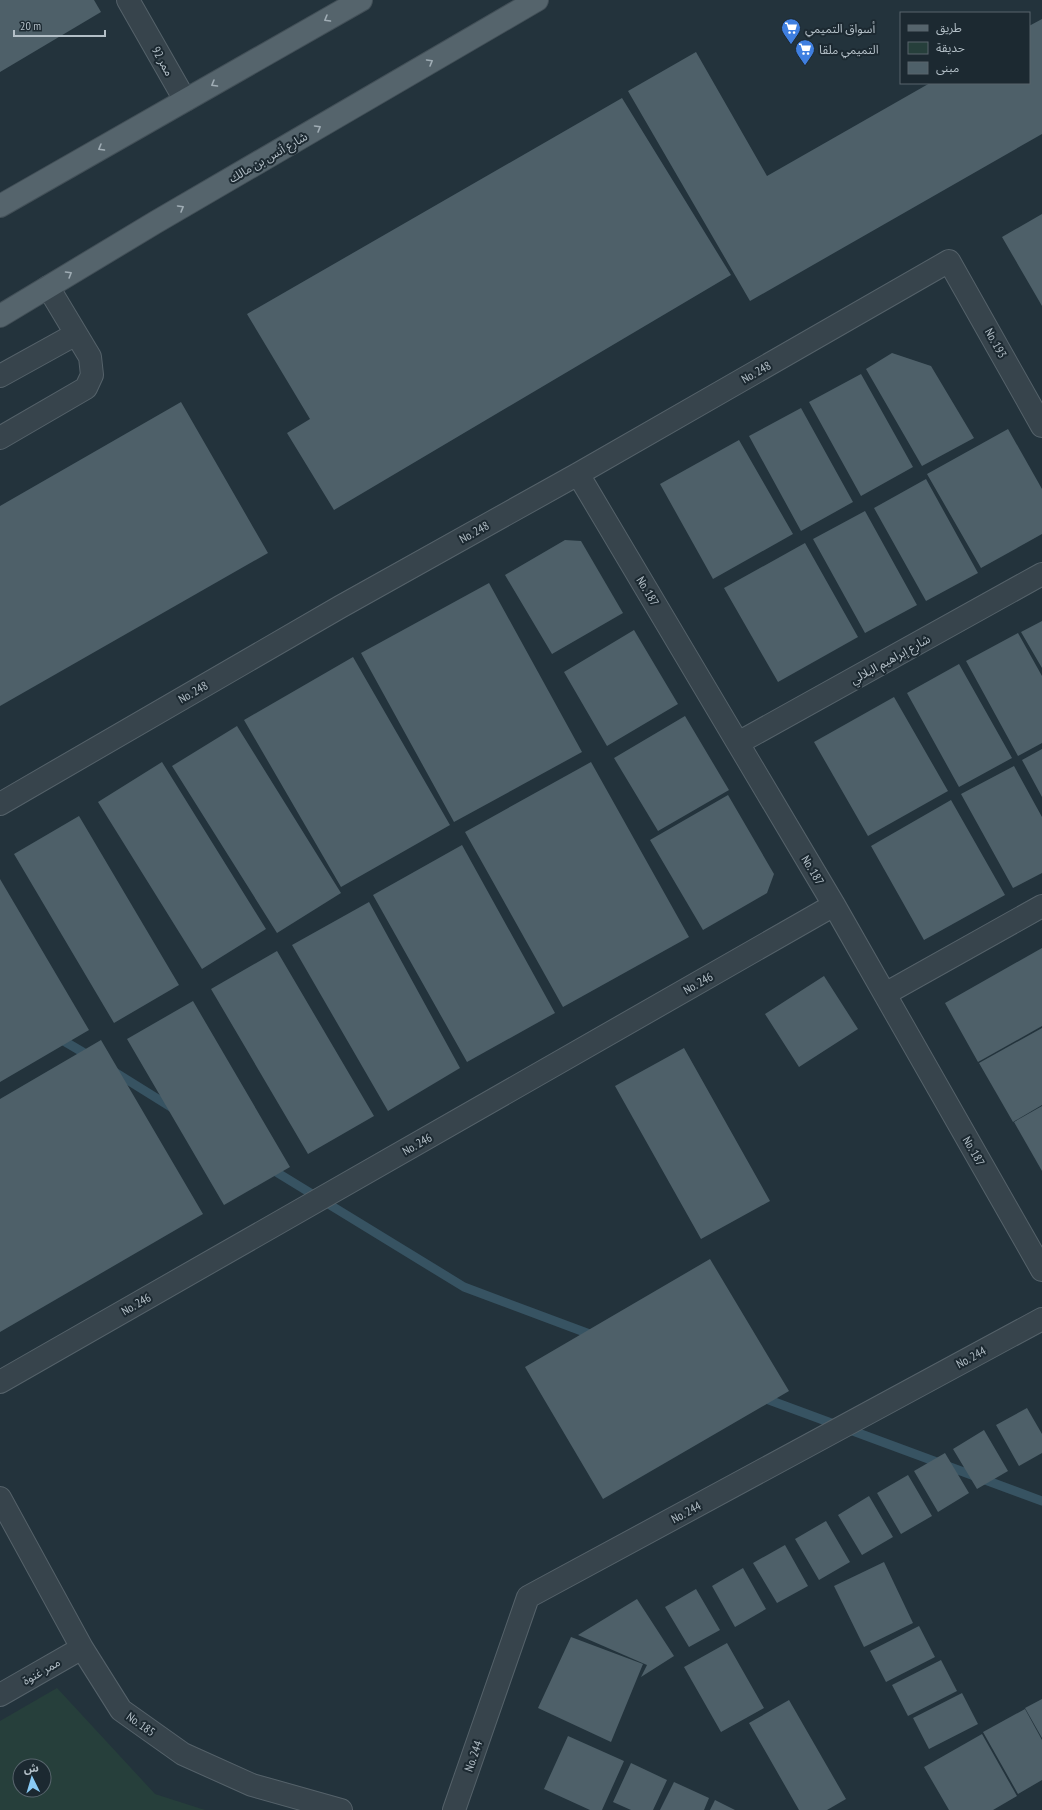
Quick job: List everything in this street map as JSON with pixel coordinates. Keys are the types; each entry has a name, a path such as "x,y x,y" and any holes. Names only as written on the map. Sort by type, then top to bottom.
{"main road":[{"path":"0,206 361,0"},
{"name":"شارع أنس بن مالك","path":"0,316 537,0"}],"street":[{"name":"ممر 92","path":"128,0 185,100"},
{"name":"No. 193","path":"949,261 1042,426"},
{"name":"No. 248","path":"0,804 340,607 578,474 949,261"},
{"path":"0,438 86,388 92,375 90,357 48,287"},
{"path":"0,376 76,334"},
{"name":"No. 187","path":"578,474 834,906 1042,1270"},
{"name":"شارع إبراهيم البلالي","path":"738,743 1042,574"},
{"name":"No. 246","path":"0,1382 834,906"},
{"path":"885,994 1042,906"},
{"name":"No. 244","path":"454,1810 528,1597 1042,1319"},
{"name":"No. 185","path":"0,1498 82,1648 121,1710 183,1754 252,1786 341,1810"},
{"name":"ممر غنوة","path":"0,1695 82,1648"}],"green space":[{"path":"57,1688 155,1794 205,1810 0,1810 0,1721"}],"building":[{"path":"0,0 94,0 101,12 0,72"},
{"path":"1042,19 1042,134 750,301 628,91 696,52 767,176 928,84 1030,84 1030,25"},
{"path":"622,98 731,275 334,510 287,433 310,419 247,314"},
{"path":"1042,214 1042,306 1002,237"},
{"path":"892,353 931,366 974,438 922,466 866,369"},
{"path":"861,374 913,467 861,496 809,402"},
{"path":"181,402 268,553 0,706 0,506"},
{"path":"801,408 853,502 801,531 749,436"},
{"path":"1008,429 1042,489 1042,534 981,568 927,474"},
{"path":"739,440 793,534 713,579 660,484"},
{"path":"926,479 978,573 926,601 874,508"},
{"path":"865,511 917,605 865,633 813,539"},
{"path":"565,540 581,541 623,613 552,654 505,575"},
{"path":"805,543 858,637 778,682 724,588"},
{"path":"489,583 582,752 454,822 361,653"},
{"path":"1042,621 1042,668 1021,632"},
{"path":"634,630 678,704 607,746 564,672"},
{"path":"1018,633 1042,676 1042,743 1018,756 966,661"},
{"path":"353,657 450,825 341,887 244,720"},
{"path":"959,664 1012,758 959,787 907,693"},
{"path":"894,697 948,791 868,836 814,742"},
{"path":"685,716 729,790 658,831 614,758"},
{"path":"237,726 341,893 277,933 172,766"},
{"path":"1042,749 1042,797 1022,760"},
{"path":"162,762 266,929 202,969 98,802"},
{"path":"591,762 689,937 563,1007 465,832"},
{"path":"1014,766 1042,817 1042,873 1013,888 961,794"},
{"path":"728,795 774,874 767,893 703,930 650,840"},
{"path":"951,800 1005,895 924,940 871,846"},
{"path":"79,816 179,985 114,1023 14,854"},
{"path":"462,845 555,1013 467,1062 373,895"},
{"path":"0,879 89,1030 0,1082"},
{"path":"369,902 460,1068 388,1111 292,945"},
{"path":"1042,948 1042,1026 978,1062 945,1003"},
{"path":"277,951 374,1116 308,1154 211,989"},
{"path":"824,976 858,1029 799,1067 765,1014"},
{"path":"193,1001 290,1167 224,1205 127,1039"},
{"path":"1042,1028 1042,1105 1013,1122 979,1063"},
{"path":"101,1040 203,1214 0,1332 0,1099"},
{"path":"684,1048 770,1201 701,1239 615,1086"},
{"path":"1042,1106 1042,1171 1014,1122"},
{"path":"710,1259 789,1391 603,1499 525,1367"},
{"path":"1027,1408 1042,1434 1042,1453 1019,1466 996,1425"},
{"path":"984,1430 1008,1471 977,1489 953,1449"},
{"path":"945,1453 969,1493 938,1512 914,1471"},
{"path":"908,1475 932,1516 901,1534 877,1493"},
{"path":"869,1496 893,1537 862,1555 838,1515"},
{"path":"826,1521 850,1562 819,1580 795,1539"},
{"path":"785,1545 808,1586 777,1603 753,1563"},
{"path":"884,1562 913,1623 864,1647 834,1586"},
{"path":"743,1568 766,1609 735,1627 712,1586"},
{"path":"696,1589 720,1630 689,1647 665,1607"},
{"path":"637,1599 674,1656 641,1677 647,1665 578,1635"},
{"path":"919,1626 935,1657 886,1682 870,1651"},
{"path":"571,1637 643,1664 611,1742 538,1708"},
{"path":"727,1643 764,1708 721,1732 684,1667"},
{"path":"941,1660 957,1691 908,1716 892,1685"},
{"path":"962,1693 978,1724 929,1749 913,1718"},
{"path":"1042,1699 1042,1738 1025,1708"},
{"path":"789,1700 846,1799 827,1810 799,1810 749,1723"},
{"path":"1025,1709 1042,1740 1042,1780 1018,1794 983,1732"},
{"path":"982,1734 1017,1796 993,1810 949,1810 924,1767"},
{"path":"568,1736 624,1761 602,1810 590,1810 544,1789"},
{"path":"631,1763 667,1780 653,1810 631,1810 613,1802"},
{"path":"674,1782 709,1798 704,1810 660,1810"},
{"path":"715,1800 735,1810 710,1810"}],"waterway":[{"path":"57,1037 91,1057"},
{"path":"113,1071 174,1109"},
{"path":"268,1167 464,1287 595,1336"},
{"path":"761,1397 1042,1501"}],"place":[{"name":"أسواق التميمي","path":"791,45"},
{"name":"التميمي ملقا","path":"805,66"}]}
